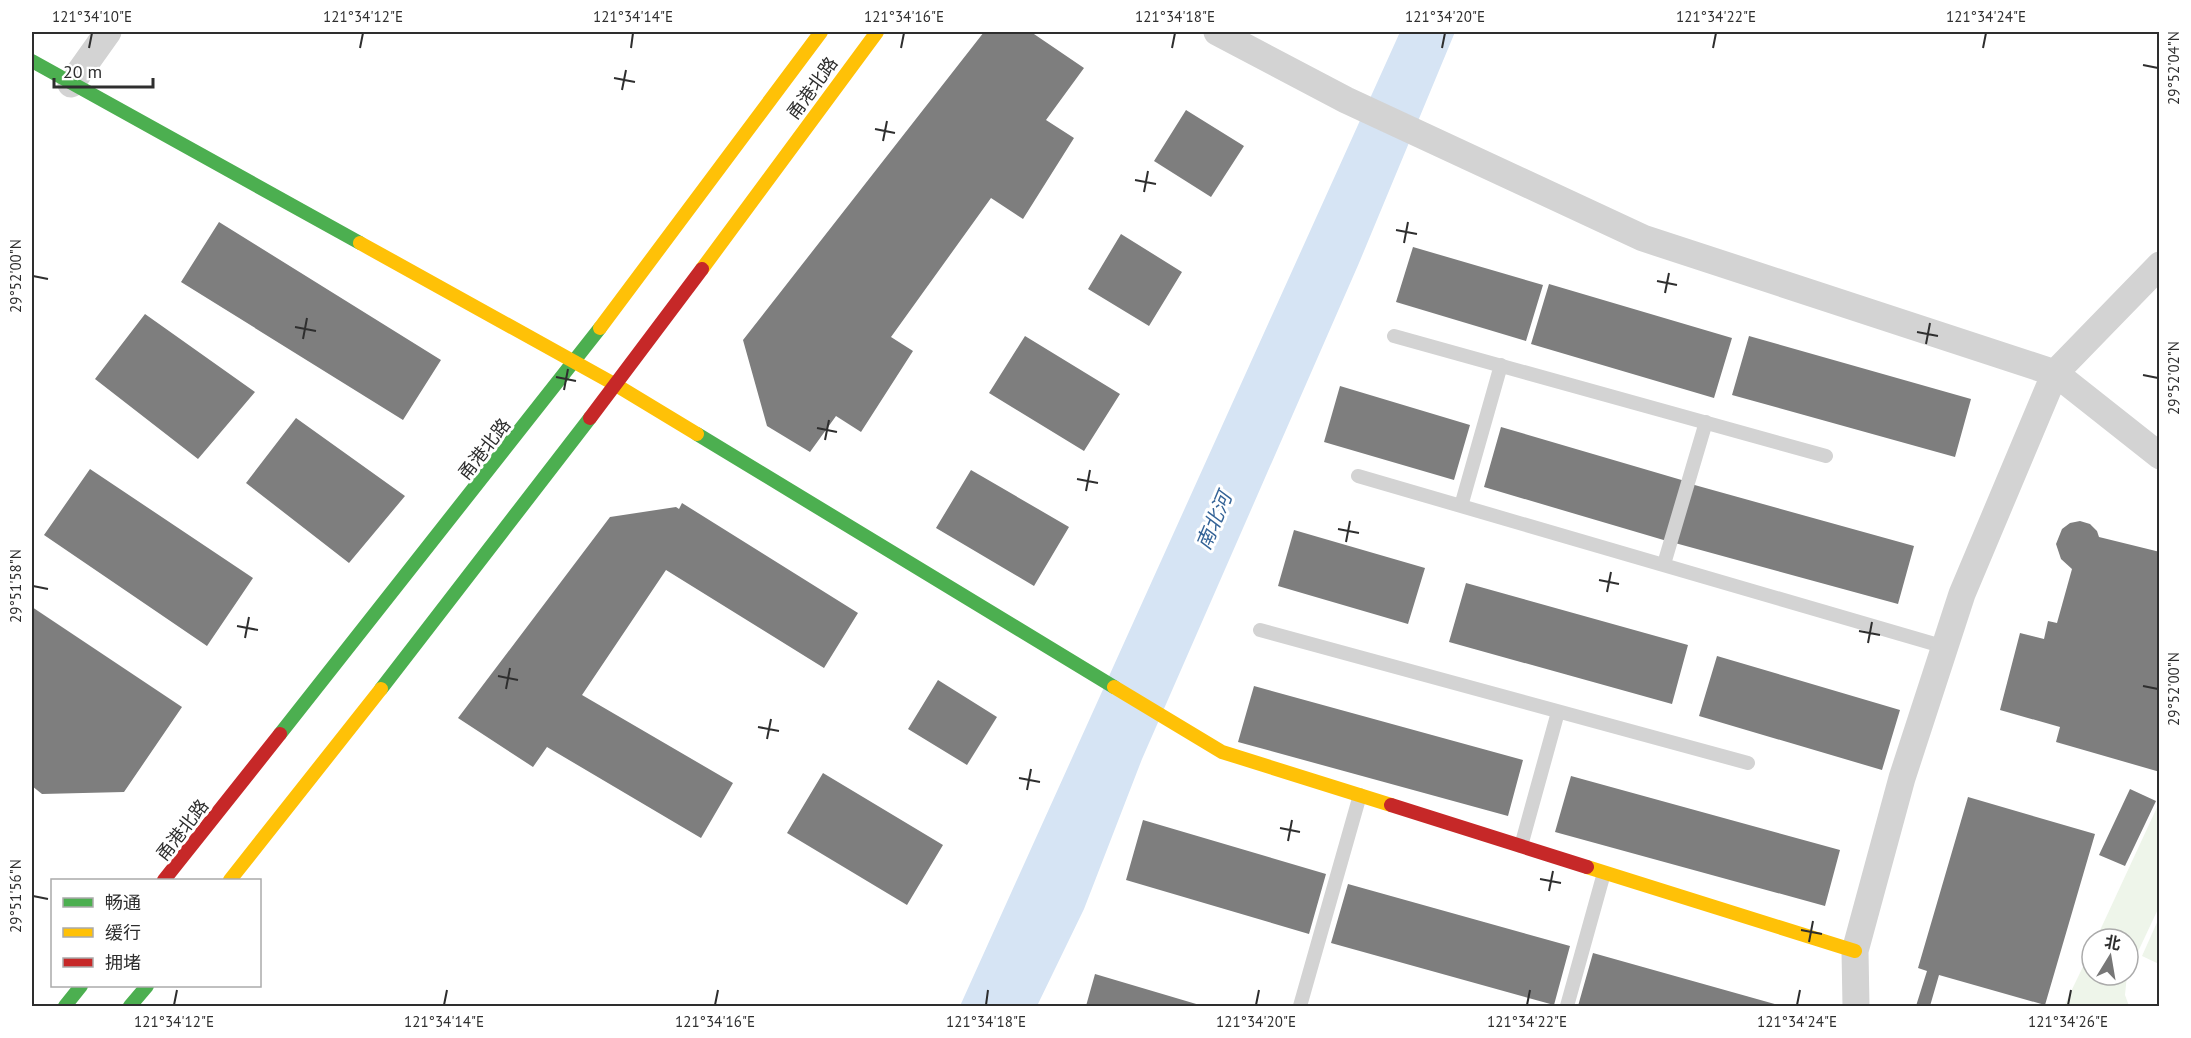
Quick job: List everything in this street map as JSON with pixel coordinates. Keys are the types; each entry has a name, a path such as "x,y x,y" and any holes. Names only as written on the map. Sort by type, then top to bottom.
{"main road":[{"name":"甬港北路","path":"165,879 574,363 821,32"},
{"name":"甬港北路","path":"231,879 356,722 616,385 877,32"},
{"path":"32,61 616,385 1222,752 1855,951"},
{"path":"64,1006 80,987"},
{"path":"130,1006 146,987"}],"street":[{"path":"71,84 108,32"},
{"path":"1217,32 1359,106 1643,238 2055,373 2160,456"},
{"path":"1856,1006 1855,951 1902,778 1962,594 2055,373 2160,266"}],"lane":[{"path":"1394,336 1826,456"},
{"path":"1461,506 1501,365"},
{"path":"1664,564 1706,422"},
{"path":"1358,476 1945,647"},
{"path":"1260,630 1748,763"},
{"path":"1521,846 1558,712"},
{"path":"1300,1006 1360,795"},
{"path":"1567,1006 1604,872"}],"shaded area":[{"path":"2159,803 2159,907 2140,947 2140,927 2102,927"},
{"path":"2159,918 2159,964 2142,956"},
{"path":"2080,973 2080,987 2126,987 2125,995 2129,1006 2064,1006"}],"water":[{"name":"南北河","path":"1400,32 1455,32 1359,263 1142,759 1084,909 1037,1006 960,1006"}],"building":[{"path":"984,32 1031,32 1084,68 1046,120 1074,138 1023,219 991,198 891,337 913,351 861,432 836,416 810,452 767,426 743,340"},
{"path":"1186,110 1244,146 1211,197 1154,161"},
{"path":"219,222 441,360 403,420 181,282"},
{"path":"1121,234 1182,272 1149,326 1088,289"},
{"path":"1413,247 1543,285 1526,341 1396,302"},
{"path":"1549,284 1732,338 1714,398 1531,344"},
{"path":"145,314 255,392 198,459 95,379"},
{"path":"1025,336 1120,394 1084,451 989,393"},
{"path":"1749,336 1971,399 1955,457 1732,395"},
{"path":"1340,386 1470,425 1454,480 1324,442"},
{"path":"296,418 405,496 349,563 246,483"},
{"path":"1501,427 1685,481 1667,541 1484,487"},
{"path":"90,469 253,578 207,646 44,535"},
{"path":"971,470 1069,527 1034,586 936,528"},
{"path":"1691,484 1914,546 1898,604 1675,543"},
{"path":"682,503 858,613 824,668 666,570 582,695 733,783 701,838 547,747 533,767 458,718 610,517 676,507 679,509"},
{"path":"2080,521 2090,524 2099,537 2160,552 2160,772 2056,742 2060,727 2000,710 2020,633 2044,639 2048,621 2057,623 2072,569 2061,559 2056,544 2062,529 2070,523"},
{"path":"1294,530 1425,568 1408,624 1278,586"},
{"path":"1466,583 1688,645 1672,704 1449,642"},
{"path":"32,607 182,707 124,792 42,794 32,786"},
{"path":"1717,656 1900,710 1882,770 1699,716"},
{"path":"938,680 997,717 967,765 908,729"},
{"path":"1254,686 1523,760 1508,816 1238,742"},
{"path":"823,773 943,845 907,905 787,833"},
{"path":"1571,776 1840,850 1825,906 1555,832"},
{"path":"2130,789 2156,801 2125,866 2099,855"},
{"path":"1968,797 2095,834 2045,1005 1939,975 1930,1006 1916,1006 1927,971 1918,968"},
{"path":"1143,820 1326,874 1309,934 1126,880"},
{"path":"1348,884 1570,946 1554,1005 1331,943"},
{"path":"1593,953 1782,1006 1578,1006"},
{"path":"1095,974 1203,1006 1086,1006"}],"traffic: fast":[{"path":"32,61 360,243"},
{"path":"280,734 600,328"},
{"path":"381,689 590,418"},
{"path":"697,434 1114,687"},
{"path":"65,1006 80,987"},
{"path":"130,1006 146,987"}],"traffic: slow":[{"path":"600,328 821,32"},
{"path":"702,269 877,32"},
{"path":"360,243 616,385 697,434"},
{"path":"1114,687 1222,752 1391,805"},
{"path":"231,879 381,689"},
{"path":"1587,867 1855,951"}],"traffic: jam":[{"path":"590,418 702,269"},
{"path":"165,879 280,734"},
{"path":"1391,805 1587,867"}]}
